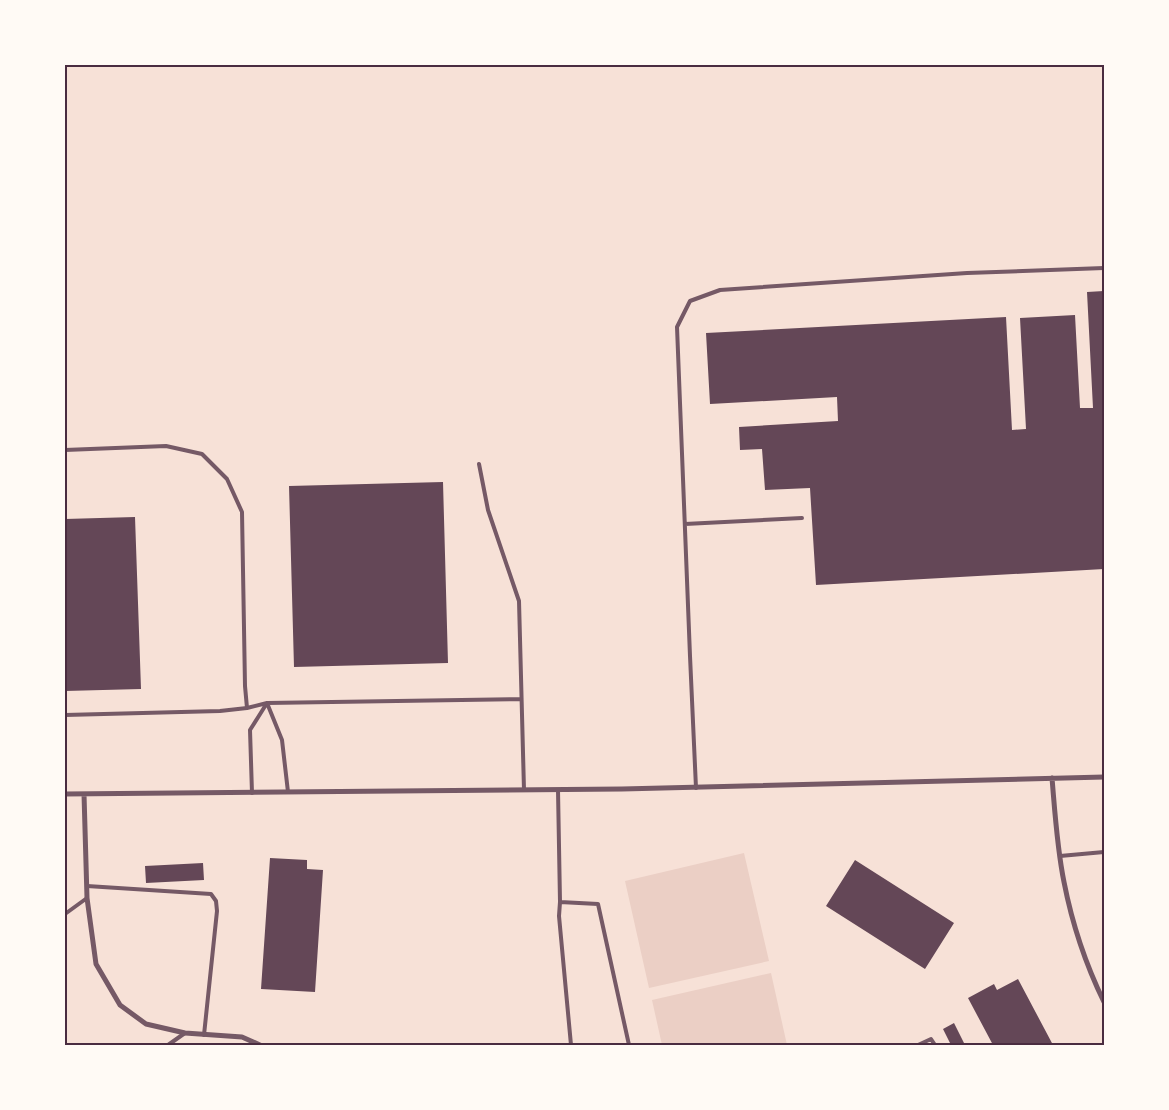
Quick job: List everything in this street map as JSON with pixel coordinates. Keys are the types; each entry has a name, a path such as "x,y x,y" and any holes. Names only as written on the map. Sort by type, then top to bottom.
{"street":[{"path":"1052,778 1063,880 1070,911 1081,946 1104,1002"},
{"path":"65,794 696,788 1104,778"},
{"path":"84,794 87,898 96,964 120,1004 146,1024 184,1033 242,1037 260,1045"}],"lane":[{"path":"696,788 677,327 690,300 720,290 967,273 1104,268"},
{"path":"65,450 166,446 202,454 227,479 242,512 247,708"},
{"path":"479,464 488,510 519,601 524,790"},
{"path":"685,524 802,518"},
{"path":"65,715 220,711 267,704 521,699"},
{"path":"267,704 282,740 288,792"},
{"path":"252,792 250,730 267,704"},
{"path":"558,790 559,916 571,1045"},
{"path":"1060,856 1104,852"},
{"path":"87,886 211,894 216,901 217,911 204,1034"},
{"path":"65,914 87,898"},
{"path":"560,902 598,904 628,1045"},
{"path":"168,1045 184,1033"},
{"path":"918,1045 932,1040 935,1045"}],"shaded area":[{"path":"744,853 769,961 649,988 625,881"},
{"path":"771,973 787,1045 662,1045 652,1000"}],"building":[{"path":"1104,291 1104,569 816,585 810,488 765,490 762,449 740,450 739,427 838,421 837,397 710,404 706,333 1006,317 1012,430 1026,429 1020,318 1075,315 1080,408 1093,408 1087,292"},
{"path":"443,482 448,663 294,667 289,486"},
{"path":"135,517 141,689 65,691 65,519"},
{"path":"270,858 307,860 307,869 323,870 315,992 261,989"},
{"path":"855,860 954,923 925,969 826,906"},
{"path":"203,863 204,880 146,883 145,866"},
{"path":"1018,979 1053,1045 993,1045 968,998 994,984 997,990"},
{"path":"954,1023 965,1045 951,1045 943,1029"}]}
